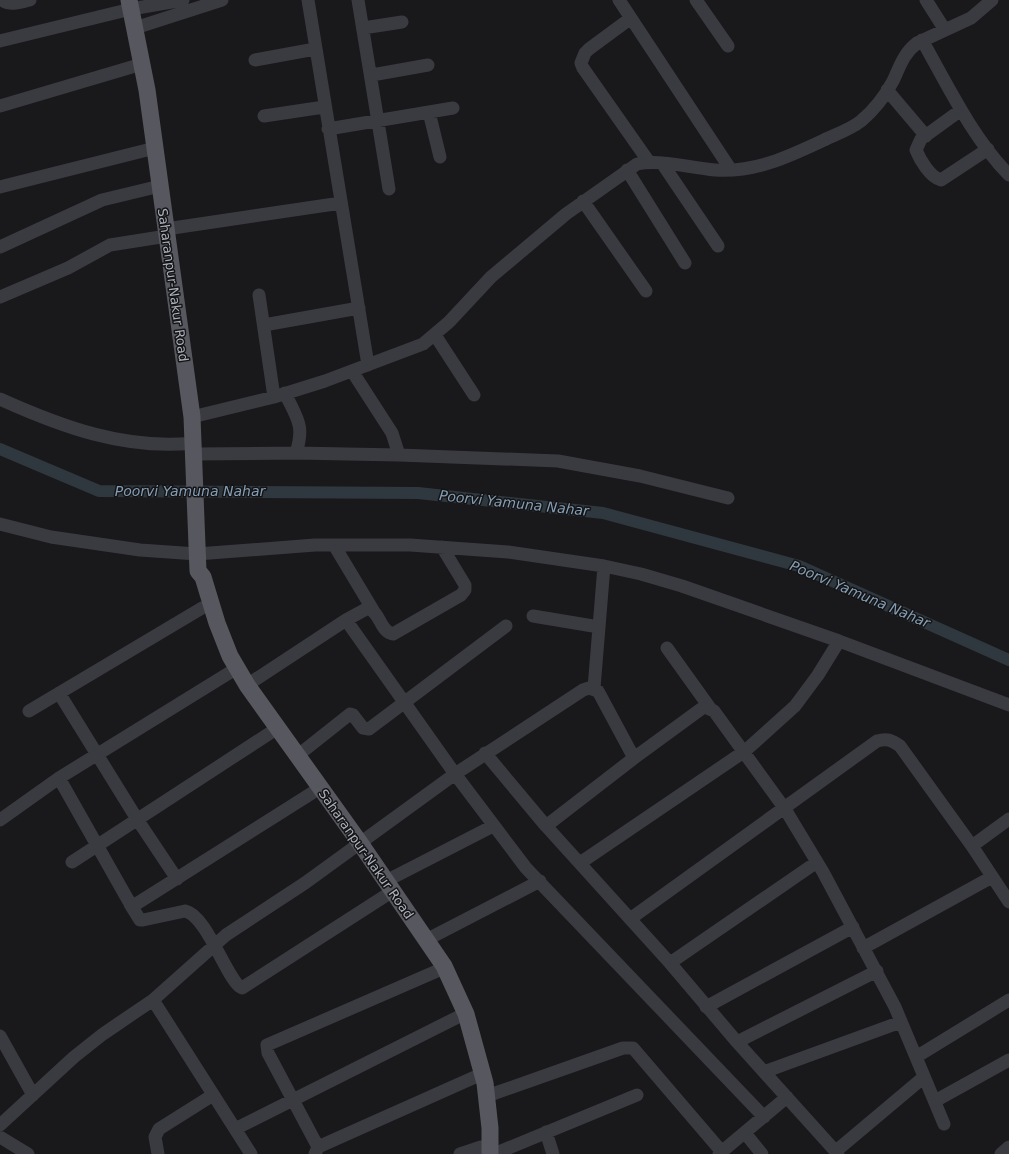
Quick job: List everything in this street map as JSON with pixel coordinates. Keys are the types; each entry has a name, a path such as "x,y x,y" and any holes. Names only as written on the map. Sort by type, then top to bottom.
{"main road":[{"name":"Saharanpur-Nakur Road","path":"130,5 142,64 155,148 192,417 198,571 196,578 202,608 218,652 229,673 312,793 356,846"},
{"name":"Saharanpur-Nakur Road","path":"198,571 203,577 217,623 230,656 247,685 297,756 437,971 458,1017 475,1077 487,1152"},
{"name":"Saharanpur-Nakur Road","path":"385,889 426,940 444,966 466,1014 486,1083 490,1128 487,1152"}],"street":[{"path":"2,0 6,3 30,0"},
{"path":"0,41 130,5 184,0"},
{"path":"135,28 222,0"},
{"path":"308,0 324,107 368,365"},
{"path":"358,0 380,121 389,189"},
{"path":"619,0 731,170"},
{"path":"696,0 728,46"},
{"path":"926,0 945,30"},
{"path":"192,417 280,395 410,350 435,335 491,277 566,214 637,164 656,162 731,170 745,170 772,162 843,132 859,122 873,110 887,90 903,58 910,48 922,40 971,18 992,0"},
{"path":"631,18 589,49 581,63 583,68 656,162 718,246"},
{"path":"363,28 402,22"},
{"path":"922,40 961,110 988,149 1009,175"},
{"path":"255,60 315,49"},
{"path":"0,106 142,64"},
{"path":"372,75 428,65"},
{"path":"887,90 926,136"},
{"path":"264,116 324,107"},
{"path":"328,129 453,108"},
{"path":"961,110 921,139 916,150 933,176 941,180 988,149"},
{"path":"429,112 440,157"},
{"path":"0,187 155,148"},
{"path":"628,170 685,262"},
{"path":"0,247 102,200 160,186"},
{"path":"583,201 646,291"},
{"path":"1,292 68,268 110,245 166,232 341,203"},
{"path":"259,295 264,325 280,395 300,428 301,435 296,453"},
{"path":"264,325 359,308"},
{"path":"435,335 474,395"},
{"path":"352,371 392,433 399,455"},
{"path":"0,399 66,426 123,441 169,446 193,453 399,455 558,461 640,476 728,498"},
{"path":"0,524 51,537 140,550 334,545 410,545 508,552 604,566 641,574 682,586 838,641 1009,705"},
{"path":"334,545 386,631 394,634 461,595 464,590 465,585 442,547"},
{"path":"604,566 594,688 600,694 634,758"},
{"path":"29,711 202,608"},
{"path":"247,685 346,620 365,609 373,610"},
{"path":"533,616 599,627"},
{"path":"346,620 455,774 526,868 764,1117"},
{"path":"297,756 350,714 353,715 363,728 369,729 506,626"},
{"path":"580,863 745,751 795,706 818,675 838,641"},
{"path":"667,648 710,708 714,711 745,751 785,809 817,862 863,948 878,971 944,1124"},
{"path":"0,820 59,778 229,673"},
{"path":"0,1125 89,1044 153,1000 215,944 292,892 485,753 583,690 594,688"},
{"path":"59,694 137,819 177,879"},
{"path":"546,826 634,758 701,709 705,707 710,708"},
{"path":"72,862 270,733"},
{"path":"630,919 785,809 877,741 885,738 892,740 900,746 972,846 1009,902"},
{"path":"485,753 546,826 670,964 736,1042 837,1153 924,1077"},
{"path":"59,778 140,920 188,912 194,917 215,944 236,983 242,988 385,889 493,826"},
{"path":"130,904 138,904 312,793"},
{"path":"972,846 1009,819"},
{"path":"670,964 817,862"},
{"path":"863,948 992,877"},
{"path":"426,940 540,881"},
{"path":"706,1007 853,928"},
{"path":"437,971 270,1043 266,1049 293,1100 316,1150 475,1077"},
{"path":"736,1042 878,971"},
{"path":"153,1000 251,1154"},
{"path":"916,1057 1009,1000"},
{"path":"235,1129 458,1017"},
{"path":"764,1072 901,1022"},
{"path":"0,1036 33,1095"},
{"path":"487,1096 624,1048 633,1048 720,1153 787,1097"},
{"path":"935,1101 1009,1060"},
{"path":"158,1154 155,1137 159,1129 213,1095"},
{"path":"460,1154 487,1152 546,1132 637,1095"},
{"path":"546,1132 553,1154"},
{"path":"745,1133 762,1154"},
{"path":"0,1137 28,1154"},
{"path":"1001,1154 1009,1147"}],"waterway":[{"name":"Poorvi Yamuna Nahar","path":"0,449 99,491 418,493 603,513 799,566 1009,660"}]}
